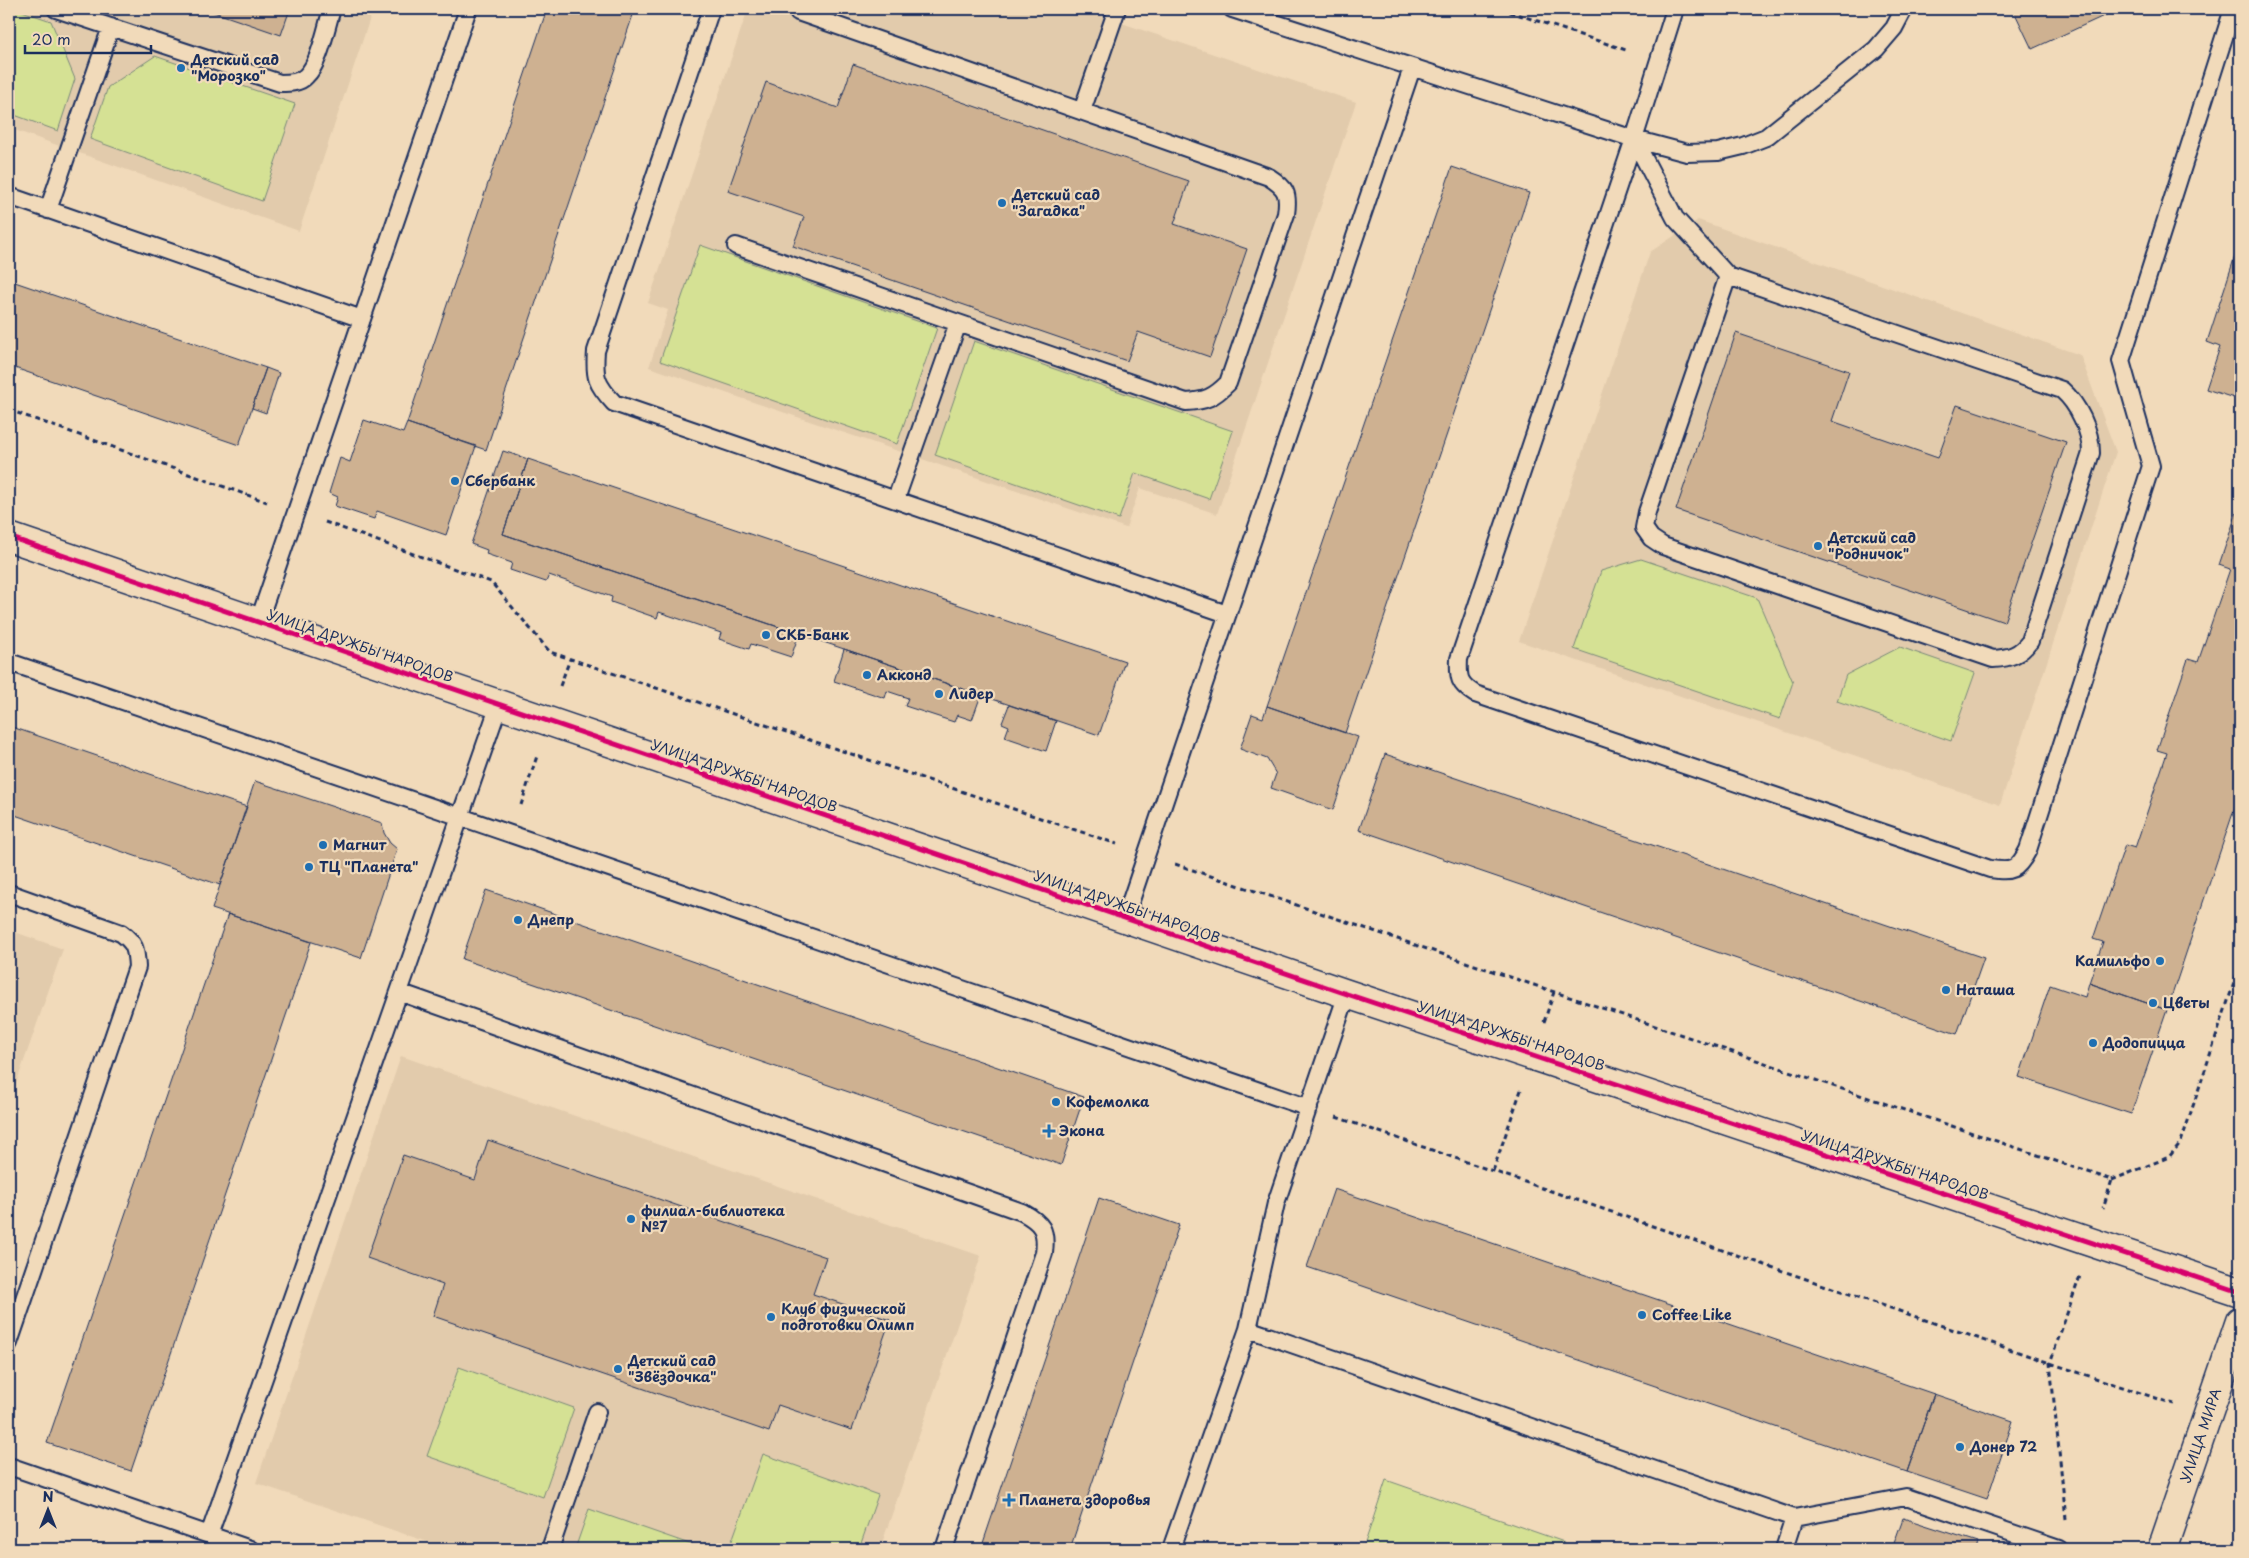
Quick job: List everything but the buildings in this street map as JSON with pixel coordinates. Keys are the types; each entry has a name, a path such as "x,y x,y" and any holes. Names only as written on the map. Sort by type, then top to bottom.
{"street":[{"name":"УЛИЦА ДРУЖБЫ НАРОДОВ","path":"9,537 1347,994 2240,1292"},
{"name":"УЛИЦА МИРА","path":"2162,1549 2240,1321"}],"lane":[{"path":"56,9 280,83 294,82 306,78 314,65 332,9"},
{"path":"258,623 468,9"},
{"path":"711,9 596,351 594,373 601,389 614,403 1227,614"},
{"path":"1082,111 1117,9"},
{"path":"1232,9 1634,139 1687,153 1718,152 1743,146 1766,137 1876,49 1894,28 1904,9"},
{"path":"1675,9 1634,139 1459,659 1458,673 1464,687 1485,697 1981,866 2008,871 2021,863 2028,850 2151,466 2121,361 2233,9"},
{"path":"736,246 1186,402 1204,401 1218,393 1228,383 1286,214 1288,198 1282,186 1269,177 798,12"},
{"path":"48,210 111,27"},
{"path":"1124,918 1412,68"},
{"path":"1634,139 1676,218 1728,276 2062,390 2073,400 2091,442 2091,453 2030,641 2023,651 2010,658 1993,659 1663,546 1651,538 1644,528 1647,512 1728,276"},
{"path":"9,196 362,318"},
{"path":"896,499 958,323"},
{"path":"9,662 1309,1108"},
{"path":"209,1535 499,705"},
{"path":"9,893 121,932 131,940 136,952 137,967 9,1343"},
{"path":"399,992 1004,1206 1037,1220 1046,1237 1044,1253 944,1549"},
{"path":"1171,1549 1248,1329 1276,1203 1347,994"},
{"path":"1248,1329 1794,1518 1906,1497 2058,1549"},
{"path":"550,1549 597,1412"},
{"path":"9,1466 250,1549"},
{"path":"1784,1549 1794,1518"}],"path":[{"path":"1500,9 1630,51"},
{"path":"2112,1180 2169,1157 2181,1142 2240,964"},
{"path":"1309,1108 2050,1363 2207,1414"},
{"path":"2050,1363 2066,1528"}],"shaded area":[{"name":"Детский сад \"Морозко\"","path":"9,9 373,9 299,231 9,128"},
{"name":"Детский сад \"Загадка\"","path":"748,9 1080,9 1356,102 1217,514 1140,488 1126,528 649,367 668,310 648,303"},
{"name":"Детский сад \"Родничок\"","path":"1698,220 2080,355 2116,452 2000,805 1519,641 1650,252"},
{"path":"9,930 63,949 9,1104"},
{"name":"Детский сад \"Звёздочка\"","path":"401,1056 981,1256 880,1549 448,1549 256,1483"}],"green space":[{"path":"9,9 16,9 51,21 75,79 58,131 9,113"},
{"path":"155,56 295,104 262,201 90,139 108,87"},
{"path":"700,245 937,328 897,444 660,361"},
{"path":"974,341 1233,431 1209,499 1135,473 1119,519 935,455"},
{"path":"1641,559 1757,598 1793,682 1780,719 1574,649 1601,571"},
{"path":"1900,647 1975,673 1951,741 1837,701 1846,675"},
{"path":"459,1367 574,1408 543,1497 427,1456"},
{"path":"763,1454 878,1495 859,1549 729,1549"},
{"path":"1386,1480 1564,1542 1562,1549 1363,1549"},
{"path":"589,1509 704,1549 575,1549"}],"cycle path":[{"path":"9,537 1347,994 2240,1292"}],"place":[{"name":"Детский сад \"Морозко\"","path":"181,68"},
{"name":"Детский сад \"Загадка\"","path":"1002,203"},
{"name":"Сбербанк","path":"455,481"},
{"name":"Детский сад \"Родничок\"","path":"1818,546"},
{"name":"СКБ-Банк","path":"766,635"},
{"name":"Акконд","path":"867,675"},
{"name":"Лидер","path":"939,694"},
{"name":"Магнит","path":"323,845"},
{"name":"ТЦ \"Планета\"","path":"309,867"},
{"name":"Днепр","path":"518,920"},
{"name":"Камильфо","path":"2160,961"},
{"name":"Наташа","path":"1946,990"},
{"name":"Цветы","path":"2153,1003"},
{"name":"Додопицца","path":"2093,1043"},
{"name":"Кофемолка","path":"1056,1102"},
{"name":"Экона","path":"1049,1131"},
{"name":"филиал-библиотека №7","path":"631,1219"},
{"name":"Coffee Like","path":"1642,1315"},
{"name":"Клуб физической подготовки Олимп","path":"771,1317"},
{"name":"Детский сад \"Звёздочка\"","path":"618,1369"},
{"name":"Донер 72","path":"1960,1447"},
{"name":"Планета здоровья","path":"1009,1500"}]}
